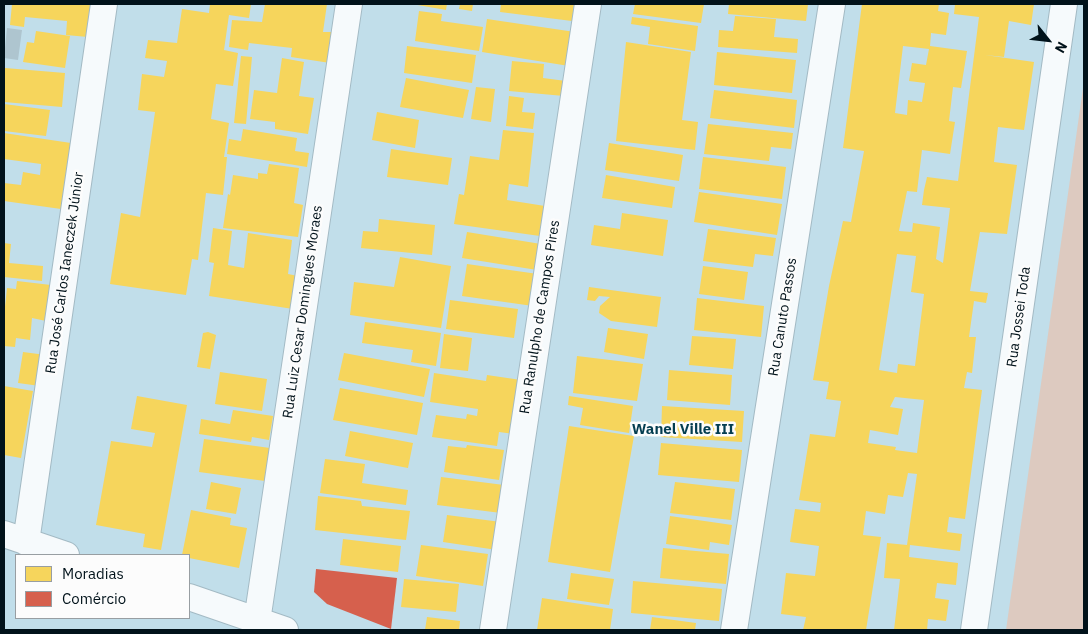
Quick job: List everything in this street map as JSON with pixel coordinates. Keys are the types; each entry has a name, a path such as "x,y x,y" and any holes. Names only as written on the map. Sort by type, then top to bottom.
{"street":[{"name":"Rua José Carlos Ianeczek Júnior","path":"15,538 104,4"},
{"name":"Rua Luiz Cesar Domingues Moraes","path":"257,621 349,4"},
{"name":"Rua Ranulpho de Campos Pires","path":"493,630 588,4"},
{"name":"Rua Canuto Passos","path":"734,630 832,4"},
{"name":"Rua Jossei Toda","path":"974,630 1064,4"},
{"path":"15,538 63,554"},
{"path":"190,597 285,630"}],"shaded area":[{"path":"1084,81 1084,630 1006,630"}],"building: Moradias":[{"path":"12,4 91,4 88,37 66,35 67,21 25,17 24,27 10,25"},
{"path":"210,4 251,4 249,18 229,15 224,50 238,53 233,86 216,84 211,119 229,123 224,157 227,157 223,195 206,193 198,260 192,259 186,295 110,284 121,213 140,217 155,112 138,110 142,74 164,77 167,61 145,58 148,40 177,43 182,9 209,13"},
{"path":"265,4 327,4 323,32 334,32 330,63 291,57 292,48 249,43 248,50 229,47 232,20 262,22"},
{"path":"412,4 447,4 446,10"},
{"path":"460,4 473,4 472,11 459,9"},
{"path":"501,4 574,4 572,21 500,12"},
{"path":"635,4 704,4 701,23 633,14"},
{"path":"729,4 808,4 806,21 728,14"},
{"path":"862,4 939,4 938,11 949,13 946,35 931,33 930,46 967,51 961,88 953,87 949,121 955,122 950,154 922,150 917,192 907,191 899,231 912,232 913,223 940,227 936,259 943,263 950,208 922,205 924,190 927,177 958,181 979,17 954,14 955,4 1034,4 1031,25 1009,21 1004,57 985,55 1034,62 1024,130 998,127 994,162 1017,165 1007,234 980,232 970,291 988,293 986,303 974,301 969,337 976,337 972,373 967,372 964,388 982,390 965,519 949,517 947,532 962,534 960,551 910,545 909,557 958,563 956,585 937,583 935,598 949,600 946,621 928,619 927,630 894,630 900,579 884,578 887,543 907,545 917,474 908,473 903,497 888,495 885,514 866,511 863,535 881,537 866,630 803,630 806,617 781,614 786,573 815,576 819,546 790,542 795,509 820,512 821,503 799,500 810,434 835,437 841,401 826,399 829,382 813,380 829,286 843,221 851,222 864,151 843,148","holes":["903,46 929,49 926,65 912,63 909,81 925,83 922,102 908,100 907,115 895,113","897,254 916,256 911,292 924,294 915,366 898,364 897,373 879,370","895,397 924,400 917,453 895,450 896,447 868,443 870,430 898,435 903,409 890,407"]},
{"path":"419,11 442,14 441,21 483,27 479,51 415,41"},
{"path":"735,16 776,19 774,37 798,39 797,53 718,47 719,30 733,31"},
{"path":"632,17 698,26 695,51 648,44 650,27 631,24"},
{"path":"487,19 575,32 569,66 482,52"},
{"path":"36,31 70,36 65,68 23,62 27,42 34,43"},
{"path":"626,42 691,52 682,120 698,122 695,150 616,141"},
{"path":"407,46 476,55 472,83 404,73"},
{"path":"717,52 796,60 792,93 714,85"},
{"path":"241,56 252,57 246,124 234,123"},
{"path":"282,58 304,62 299,96 314,98 308,134 275,129 275,122 250,119 254,90 277,93"},
{"path":"512,61 544,64 543,78 566,81 564,96 509,91"},
{"path":"5,68 65,73 62,107 4,102"},
{"path":"406,78 469,90 463,118 400,107"},
{"path":"476,87 495,89 491,122 471,119"},
{"path":"714,90 797,100 794,128 710,118"},
{"path":"509,96 524,98 522,112 535,113 533,129 506,126"},
{"path":"4,104 50,110 46,136 4,131"},
{"path":"377,112 419,120 415,148 372,140"},
{"path":"708,124 793,133 791,149 771,147 769,161 704,154"},
{"path":"243,129 297,138 295,151 309,153 307,167 227,154 229,139 241,141"},
{"path":"503,130 534,133 528,187 509,184 507,200 545,206 540,236 454,224 459,194 464,195 470,156 499,160"},
{"path":"4,133 71,143 61,209 4,201 4,183 21,185 23,172 40,175 41,164 4,159"},
{"path":"609,143 683,155 679,181 605,170"},
{"path":"391,149 452,158 448,185 387,177"},
{"path":"703,157 786,167 782,199 699,189"},
{"path":"269,164 299,168 294,203 303,205 298,237 223,228 233,175 258,179 258,173 267,174"},
{"path":"606,175 675,187 672,208 602,198"},
{"path":"699,192 782,204 777,235 694,222"},
{"path":"622,213 668,220 663,256 591,245 594,225 620,229"},
{"path":"379,219 435,225 432,255 361,248 363,231 378,232"},
{"path":"213,228 232,231 228,265 244,268 248,233 292,240 288,274 298,276 293,309 209,296 214,263 209,262"},
{"path":"708,229 776,238 773,256 755,254 753,267 703,261"},
{"path":"467,232 541,244 537,270 462,258"},
{"path":"4,243 11,244 9,263 43,266 42,281 4,277"},
{"path":"400,257 451,266 441,328 350,315 354,282 394,287"},
{"path":"467,264 538,274 533,306 462,296"},
{"path":"703,266 748,272 744,300 699,294"},
{"path":"17,281 51,285 46,321 32,318 30,340 16,338 15,347 4,346 4,316 7,288 16,289"},
{"path":"589,287 661,297 657,327 611,321 599,313 600,306 610,297 599,296 595,301 587,300"},
{"path":"697,298 764,306 761,337 694,330"},
{"path":"450,300 518,309 514,338 446,329"},
{"path":"365,322 441,333 436,366 411,362 413,350 362,343"},
{"path":"608,328 648,334 644,359 604,352"},
{"path":"208,332 216,335 210,369 197,367 203,333"},
{"path":"444,334 472,338 468,371 440,368"},
{"path":"692,336 736,339 733,369 689,365"},
{"path":"23,352 46,355 40,386 18,383"},
{"path":"344,353 430,369 424,397 338,380"},
{"path":"577,356 643,364 637,401 573,393"},
{"path":"669,370 732,375 730,405 667,400"},
{"path":"220,372 267,379 262,411 215,404"},
{"path":"434,373 486,381 487,375 521,380 514,434 499,432 497,446 432,437 436,415 466,419 467,414 477,416 478,409 430,402"},
{"path":"4,386 33,391 21,458 4,455"},
{"path":"340,388 423,403 417,435 333,420"},
{"path":"137,396 187,405 161,550 143,547 145,534 96,525 111,441 152,447 155,433 131,429"},
{"path":"569,396 633,406 629,433 580,425 583,408 568,405"},
{"path":"662,406 744,411 742,442 661,437"},
{"path":"233,410 273,416 269,440 252,437 251,442 199,434 201,419 230,424"},
{"path":"569,426 634,436 610,572 548,562"},
{"path":"350,431 413,443 408,468 345,456"},
{"path":"204,439 270,448 265,481 199,472"},
{"path":"661,443 742,450 739,482 658,475"},
{"path":"467,445 504,450 499,480 444,472 448,446 466,448"},
{"path":"325,459 365,464 362,483 408,490 406,505 320,493"},
{"path":"441,477 504,485 501,513 437,505"},
{"path":"211,482 241,488 236,514 206,509"},
{"path":"675,482 735,489 731,520 670,513"},
{"path":"318,496 361,501 362,506 410,511 406,540 315,530"},
{"path":"191,510 231,518 230,525 247,528 239,568 190,558 190,554 182,554"},
{"path":"447,515 501,522 497,550 443,542"},
{"path":"670,516 732,525 729,545 710,542 709,550 666,544"},
{"path":"343,539 401,546 398,572 340,565"},
{"path":"421,545 488,554 483,586 416,576"},
{"path":"663,548 729,554 726,584 660,578"},
{"path":"571,573 614,579 609,605 567,599"},
{"path":"404,579 459,584 456,612 401,607"},
{"path":"633,581 722,589 719,621 631,613"},
{"path":"542,598 613,609 610,630 537,630"},
{"path":"427,617 460,621 459,630 425,630"},
{"path":"652,617 696,623 695,630 650,630"}],"building: Comércio":[{"path":"316,569 397,578 391,629 327,604 314,592"}],"building: Outros":[{"path":"7,28 22,30 18,60 4,58"}],"district":[{"name":"Wanel Ville III","path":"683,430"}]}
